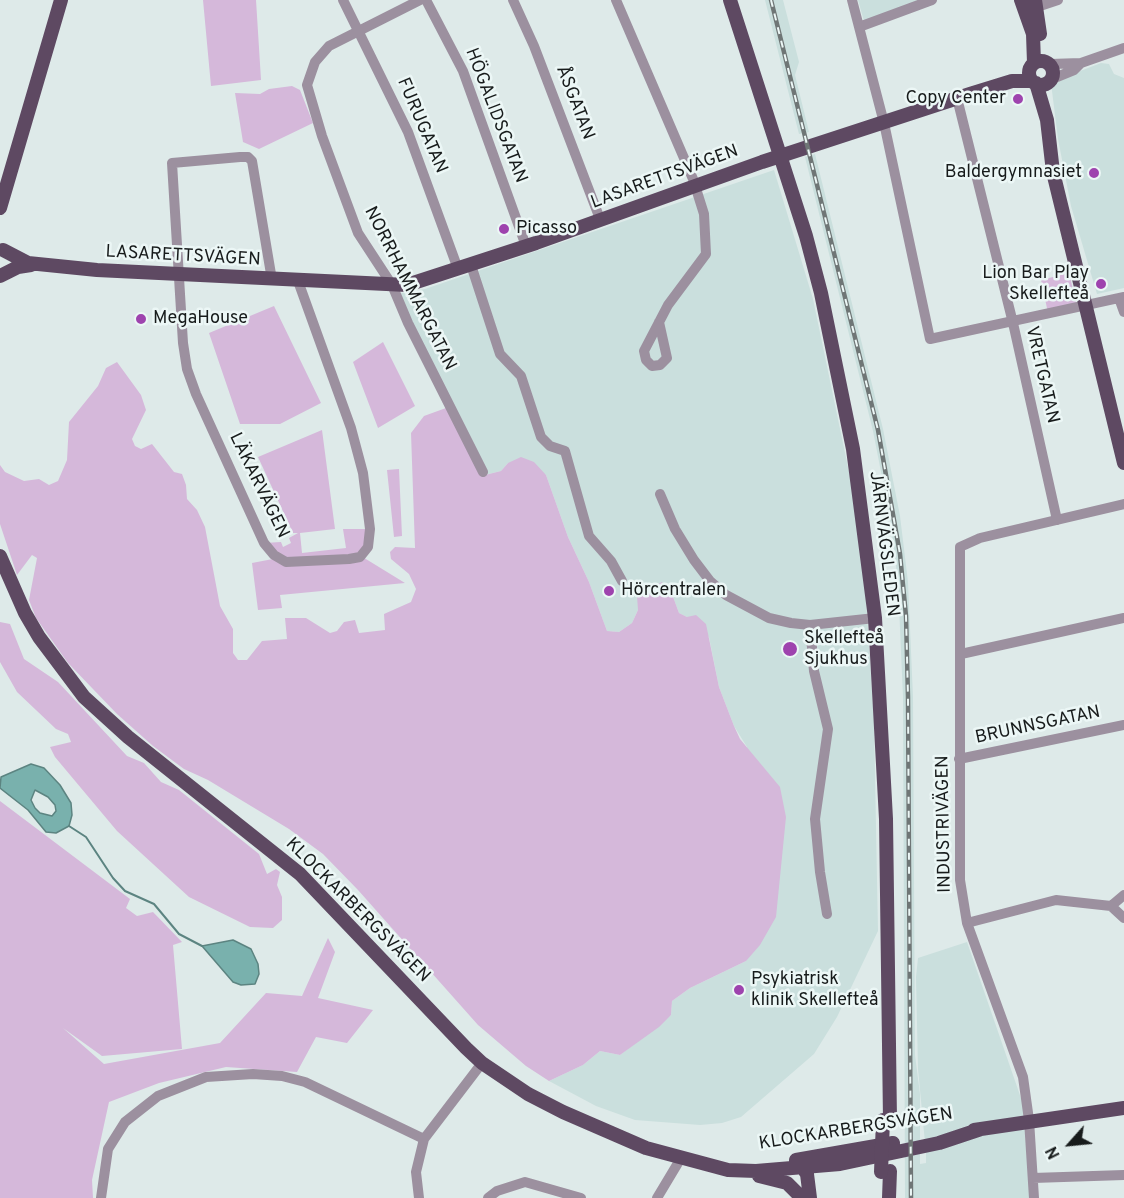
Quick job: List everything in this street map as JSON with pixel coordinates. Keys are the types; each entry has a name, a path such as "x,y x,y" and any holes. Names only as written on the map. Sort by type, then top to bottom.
{"main road":[{"path":"0,208 61,0"},
{"name":"JÄRNVÄGSLEDEN","path":"730,0 806,236 835,357 853,449 875,618 886,819 888,1052 886,1171 889,1198"},
{"path":"1029,5 1041,73 1053,172 1124,463"},
{"name":"LASARETTSVÄGEN","path":"0,275 18,267 39,265 272,280 407,285 526,246 696,185 957,98 1041,73"},
{"path":"0,275 6,262 1,247"},
{"name":"LASARETTSVÄGEN","path":"1,247 19,260 39,265"},
{"name":"KLOCKARBERGSVÄGEN","path":"0,556 11,583 45,646 84,697 128,737 300,874 482,1063 528,1094 563,1112 646,1148 728,1170 802,1163"},
{"name":"KLOCKARBERGSVÄGEN","path":"702,1163 840,1164 939,1143 981,1129 1029,1120 1124,1108"},
{"path":"802,1163 803,1198"},
{"path":"802,1163 807,1174 810,1198"},
{"path":"728,1170 787,1183 803,1198"},
{"name":"JÄRNVÄGSLEDEN","path":"881,1198 886,1171"}],"street":[{"name":"FURUGATAN","path":"343,0 408,132 500,354 521,376 541,437 550,446 565,451 569,458 589,536 610,561 622,581"},
{"name":"NORRHAMMARGATAN","path":"420,0 329,46 315,62 307,85 322,136 358,233 392,285 408,323 483,472"},
{"name":"HÖGALIDSGATAN","path":"426,0 463,71 526,246"},
{"name":"ÅSGATAN","path":"513,0 534,46 600,219"},
{"path":"616,0 696,185 704,214 706,254 668,305 659,322"},
{"path":"852,0 884,123 930,339 1121,298 1124,312"},
{"path":"859,27 932,0"},
{"path":"1029,5 1058,0"},
{"path":"1041,73 1081,63 1124,48"},
{"name":"VRETGATAN","path":"957,98 1013,323 1057,520"},
{"path":"178,273 172,163 248,157 258,186 272,280"},
{"name":"LÄKARVÄGEN","path":"178,273 188,369 196,394 264,543 274,555 286,562 349,559 360,556 368,547 370,529 363,473 353,436 298,280"},
{"path":"660,494 683,544 710,581 726,596 769,618 810,625 875,618"},
{"path":"1057,520 1124,504"},
{"name":"INDUSTRIVÄGEN","path":"1034,1198 1029,1120 1023,1077 967,922 960,880 960,547 980,538 1057,520"},
{"path":"961,654 1124,618"},
{"path":"810,625 813,665 828,729 815,819 818,862 827,914"},
{"name":"BRUNNSGATAN","path":"959,759 1124,725"},
{"path":"1111,906 1124,895"},
{"path":"967,922 1056,900 1111,906 1124,918"},
{"path":"419,1198 416,1172 424,1138 482,1063"},
{"path":"101,1198 108,1149 125,1122 158,1096 206,1077 253,1074 282,1076 305,1082 424,1138"},
{"path":"657,1198 681,1158"},
{"path":"1033,1178 1124,1175"},
{"path":"488,1197 525,1182 581,1198"}],"shaded area":[{"path":"203,0 256,0 261,80 211,86"},
{"path":"765,0 783,0 799,62 795,75 809,132 799,134"},
{"path":"858,0 923,0 864,21"},
{"name":"Baldergymnasiet","path":"1101,63 1109,64 1114,74 1124,78 1124,288 1097,294 1071,206 1058,139 1050,75 1075,73"},
{"path":"292,86 300,90 313,123 259,149 243,142 235,93 260,94 269,89"},
{"path":"815,154 883,429 900,516 908,582 913,697 915,1055 920,1094 920,1164 926,1163 926,1153 918,1069 916,977 918,958 967,942 1023,1104 1030,1198 905,1198 903,697 898,583 890,518 873,431 805,157"},
{"name":"Skellefteå Sjukhus","path":"774,170 813,299 854,496 865,584 874,722 878,931 837,1017 814,1054 741,1117 722,1123 700,1125 635,1120 596,1106 549,1081 583,1065 600,1051 620,1055 671,1015 672,1001 690,988 746,961 747,747 734,726 719,687 709,637 687,617 679,613 672,594 638,610 632,623 619,632 607,631 589,582 568,537 546,475 508,463 501,471 481,476 391,295 425,289"},
{"path":"1069,273 1077,306 1048,313 1041,280"},
{"path":"274,306 321,403 280,424 240,424 209,333"},
{"path":"383,342 415,406 378,428 353,362"},
{"path":"117,362 141,395 146,410 132,439 135,446 141,449 152,444 174,472 182,474 187,499 197,510 205,527 220,606 233,629 233,653 238,660 247,660 262,641 287,639 285,618 306,618 330,633 337,631 344,622 355,620 359,633 385,630 384,614 411,602 416,589 409,574 391,559 390,552 395,547 415,548 411,433 424,416 446,408 481,476 501,471 508,463 521,457 534,462 546,475 568,537 589,582 607,631 619,632 632,623 638,610 637,596 662,582 672,594 679,613 687,617 696,615 706,624 719,687 734,726 740,739 780,787 786,817 776,917 760,945 746,961 690,988 672,1001 671,1015 659,1027 620,1055 600,1051 583,1065 549,1081 526,1066 478,1025 323,854 289,829 208,780 184,769 153,746 117,714 68,663 36,618 29,600 37,558 32,555 17,575 0,524 0,465 5,472 24,481 39,479 49,485 58,481 67,460 69,422 98,386 106,368"},
{"path":"322,430 335,529 300,533 302,553 346,548 343,529 370,529 361,556 405,583 280,595 282,608 258,610 252,563 278,558 264,543 281,542 283,547 291,543 289,538 298,533 293,533 258,457"},
{"path":"399,469 402,536 394,537 387,470"},
{"path":"0,622 10,624 24,659 58,682 127,756 144,763 161,782 179,790 259,854 267,874 276,869 280,872 277,885 282,897 282,920 273,928 250,927 189,897 117,831 55,757 50,747 71,742 68,734 56,729 17,692 0,662"},
{"path":"0,801 130,899 126,908 137,916 153,912 182,942 173,945 182,1049 102,1056 63,1028 104,1064 220,1043 266,993 302,996 328,938 335,952 318,998 373,1010 347,1043 316,1037 297,1072 226,1067 159,1083 109,1102 92,1180 93,1198 0,1198"}],"water":[{"path":"31,764 44,768 60,785 71,803 72,815 69,826 56,833 46,832 28,810 0,788 1,777","holes":["35,790 48,797 55,805 56,811 52,816 40,813 31,800"]},
{"path":"233,940 251,949 258,964 259,974 255,984 241,985 233,982 202,946"}],"waterway":[{"path":"69,826 86,837 113,878 125,891 154,904 179,934 202,946"}],"railway":[{"path":"771,0 878,430 900,554 906,616 908,697 911,1198"}],"place":[{"name":"Copy Center","path":"1018,99"},
{"name":"Baldergymnasiet","path":"1094,173"},
{"name":"Picasso","path":"504,229"},
{"name":"Lion Bar Play Skellefteå","path":"1101,284"},
{"name":"MegaHouse","path":"141,319"},
{"name":"Hörcentralen","path":"609,591"},
{"name":"Skellefteå Sjukhus","path":"790,649"},
{"name":"Psykiatrisk klinik Skellefteå","path":"739,990"}]}
